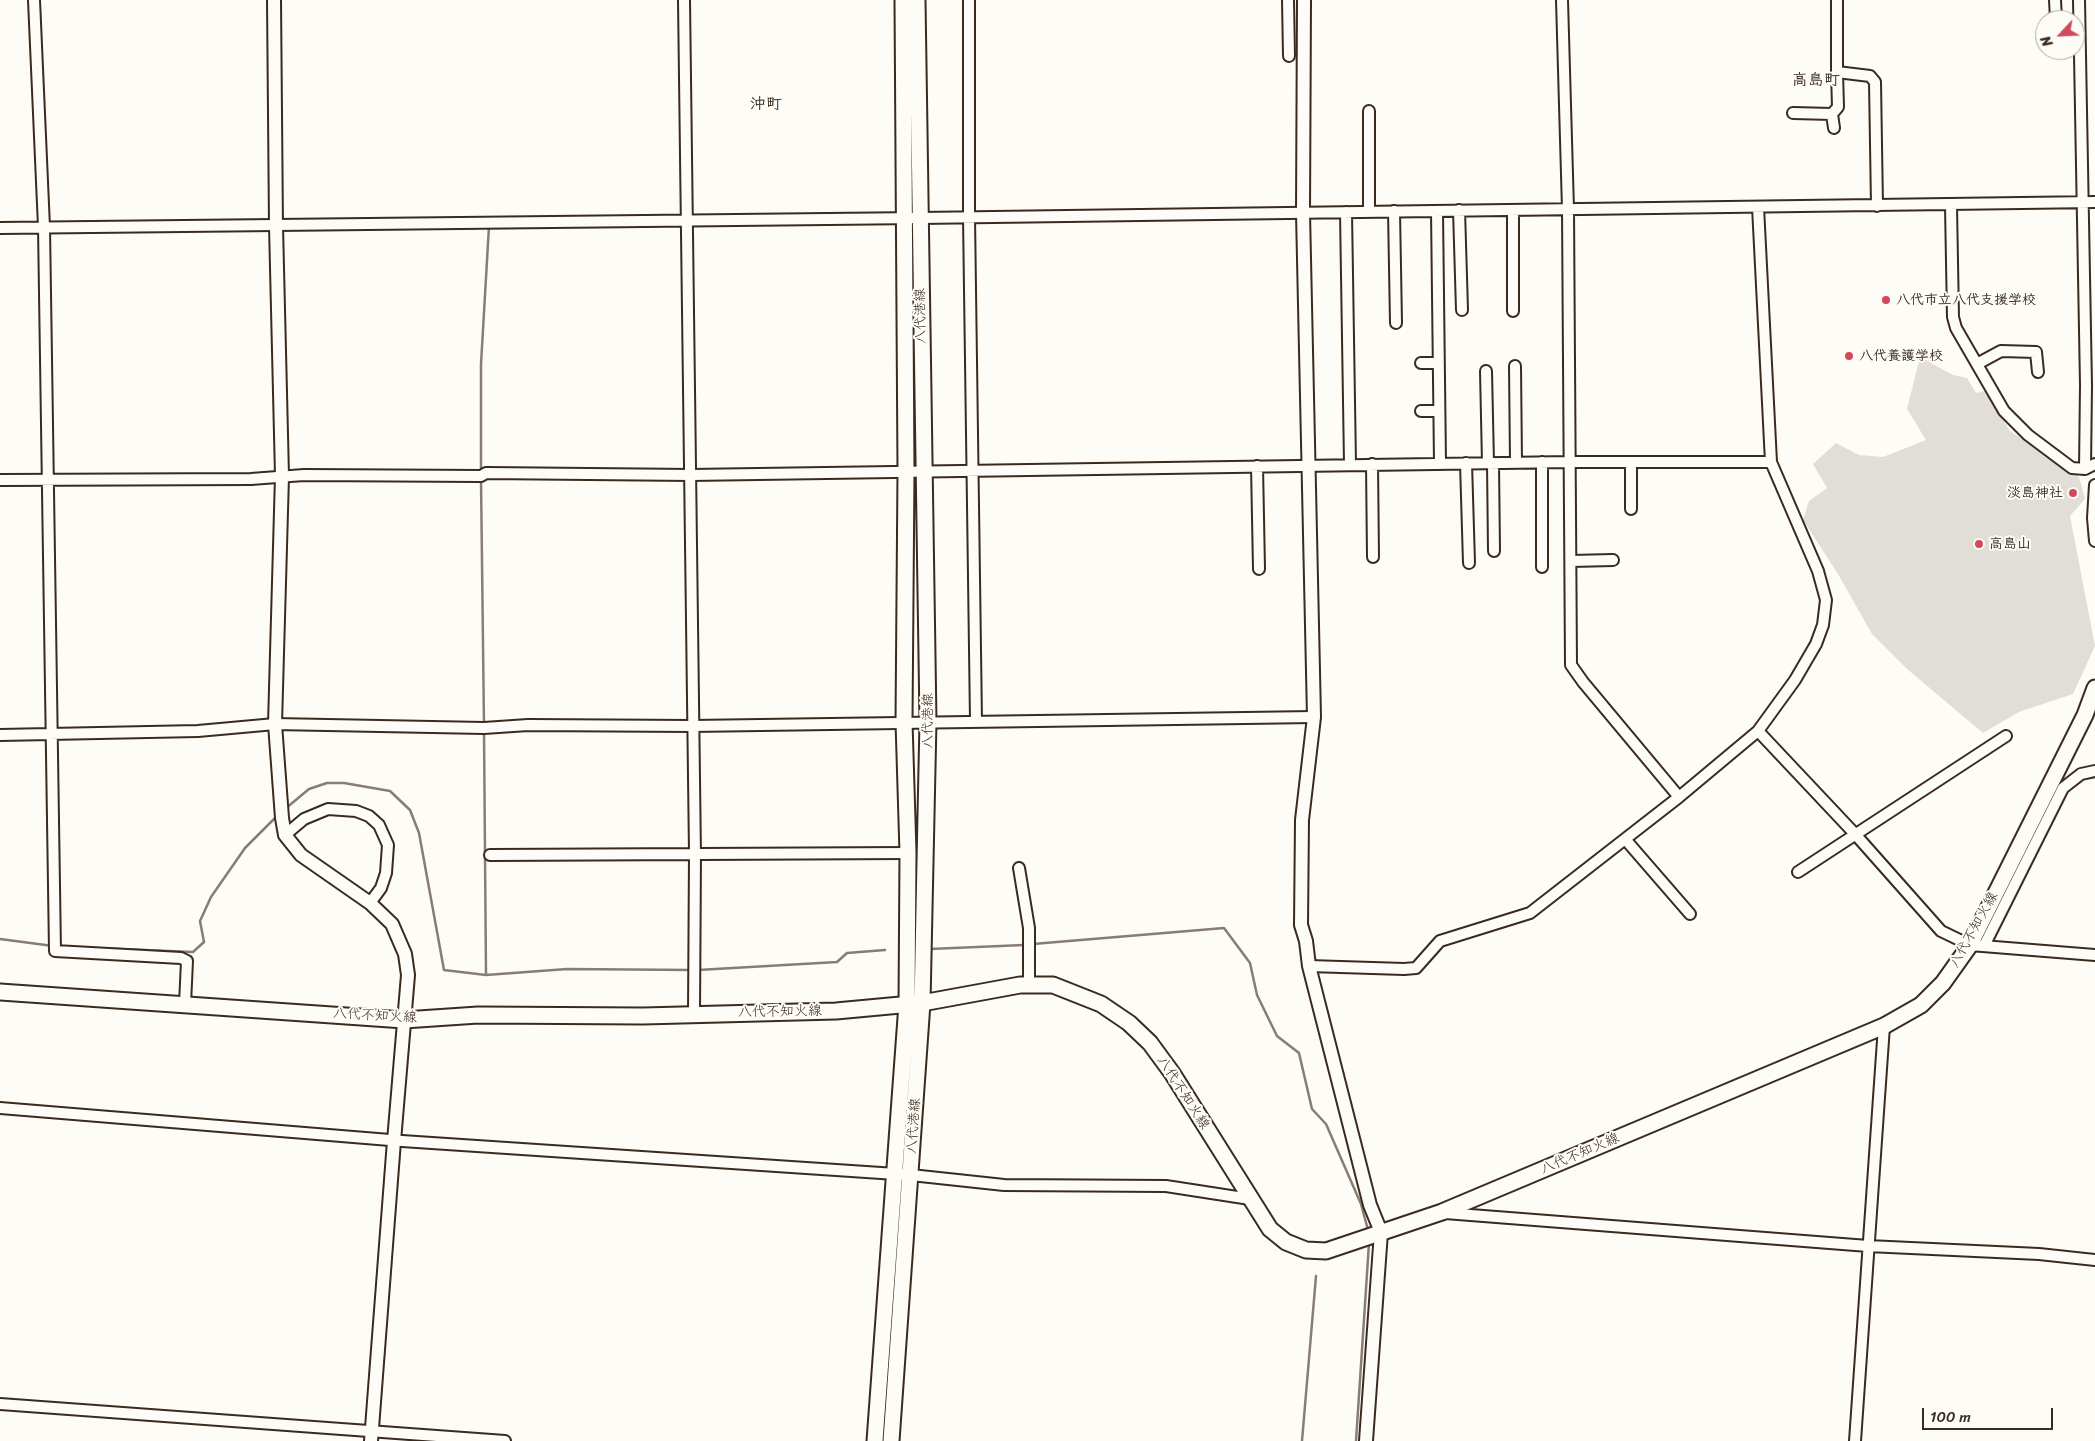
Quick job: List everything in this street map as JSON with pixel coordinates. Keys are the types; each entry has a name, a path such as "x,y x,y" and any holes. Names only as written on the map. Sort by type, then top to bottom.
{"main road":[{"name":"八代港線","path":"875,1441 894,1174 915,1004 904,722 906,471 903,0"},
{"name":"八代港線","path":"890,1441 910,1175 915,1004 928,721 917,0"},
{"name":"八代不知火線","path":"0,992 404,1020 478,1015 644,1016 836,1011 915,1004 1020,985 1053,985 1101,1004 1129,1022 1150,1042 1172,1073 1270,1229 1286,1242 1306,1250 1326,1251 1442,1212 1884,1026 1920,1005 1933,995 1977,945 2085,715 2095,688"}],"street":[{"path":"34,0 44,227 55,951 181,958 187,961 185,1004"},
{"path":"274,0 276,226 282,476 275,724 283,827 301,855 370,903 392,924 405,954 408,975 372,1435"},
{"path":"684,0 695,854 694,1014"},
{"path":"969,0 969,218 976,720"},
{"path":"1288,0 1289,56"},
{"path":"1304,0 1303,213 1314,717 1302,820 1301,925 1376,1234 1366,1441"},
{"path":"1562,0 1568,209 1571,665 1679,797"},
{"path":"1834,128 1832,114 1838,107 1837,0"},
{"path":"2079,0 2086,385 2085,469 2095,478"},
{"path":"1837,72 1870,76 1875,82 1877,206"},
{"path":"1369,111 1369,212"},
{"path":"1793,113 1832,114"},
{"path":"0,228 969,218 1459,210 1951,206 2095,202"},
{"path":"1951,206 1953,317 1956,328 2004,411 2028,435 2072,468 2085,469 2095,464"},
{"path":"1310,966 1404,970 1416,968 1440,941 1530,912 1679,797 1758,731 1795,680 1816,644 1823,625 1826,600 1818,571 1771,462 1758,207"},
{"path":"1459,210 1462,310"},
{"path":"1513,210 1513,311"},
{"path":"1394,211 1396,322"},
{"path":"1437,211 1440,463"},
{"path":"1346,212 1350,464"},
{"path":"1977,364 2001,351 2036,352 2038,372"},
{"path":"1421,363 1438,363"},
{"path":"1515,366 1516,462"},
{"path":"1486,371 1494,551"},
{"path":"1421,411 1439,412"},
{"path":"0,480 251,479 282,476 472,476 486,473 691,475 1516,462 1771,462"},
{"path":"1542,462 1542,567"},
{"path":"1631,462 1631,509"},
{"path":"1466,463 1469,563"},
{"path":"1372,464 1373,557"},
{"path":"1257,466 1259,569"},
{"path":"2095,485 2093,518 2095,541"},
{"path":"1571,561 1613,560"},
{"path":"0,735 198,731 275,724 484,728 528,725 692,726 976,720 1314,717"},
{"path":"1758,731 1855,834 1941,932 1977,945 2095,955"},
{"path":"1798,872 2006,736"},
{"path":"1977,945 2062,788 2081,774 2095,771"},
{"path":"283,827 328,809 356,812 369,816 379,825 388,845 386,873 381,888 370,903"},
{"path":"1625,838 1690,914"},
{"path":"490,854 908,853"},
{"path":"1019,868 1029,928 1029,985"},
{"path":"1855,1441 1884,1026"},
{"path":"0,1108 394,1140 910,1175 1004,1186 1166,1186 1250,1199"},
{"path":"1442,1212 1868,1246 2039,1254 2095,1260"},
{"path":"0,1404 372,1435 505,1441"}],"shaded area":[{"path":"1920,357 1953,375 1967,378 1976,393 1985,391 2010,431 2079,477 2085,499 2070,516 2095,646 2073,694 2019,712 1983,733 1907,669 1872,634 1838,574 1803,520 1809,501 1827,488 1813,464 1836,443 1859,455 1883,457 1926,440 1907,409"}],"waterway":[{"path":"481,473 481,364 489,226"},
{"path":"481,479 484,726"},
{"path":"484,731 486,975"},
{"path":"285,809 309,789 327,783 344,783 390,791 410,810 419,833 444,970 486,975 567,969 692,970"},
{"path":"96,948 193,952 204,942 200,921 211,897 245,848 277,816"},
{"path":"1033,944 1224,928 1250,963 1257,995 1277,1036 1299,1053 1312,1109 1326,1124 1361,1204 1368,1230"},
{"path":"0,939 53,946"},
{"path":"930,949 1024,945"},
{"path":"698,970 837,962 847,953 885,950"},
{"path":"1356,1441 1369,1243"},
{"path":"1302,1441 1316,1276"}],"place":[{"name":"八代市立八代支援学校","path":"1886,300"},
{"name":"八代養護学校","path":"1849,356"},
{"name":"淡島神社","path":"2073,493"},
{"name":"高島山","path":"1979,544"}],"district":[{"name":"高島町","path":"1816,81"},
{"name":"沖町","path":"766,105"}]}
